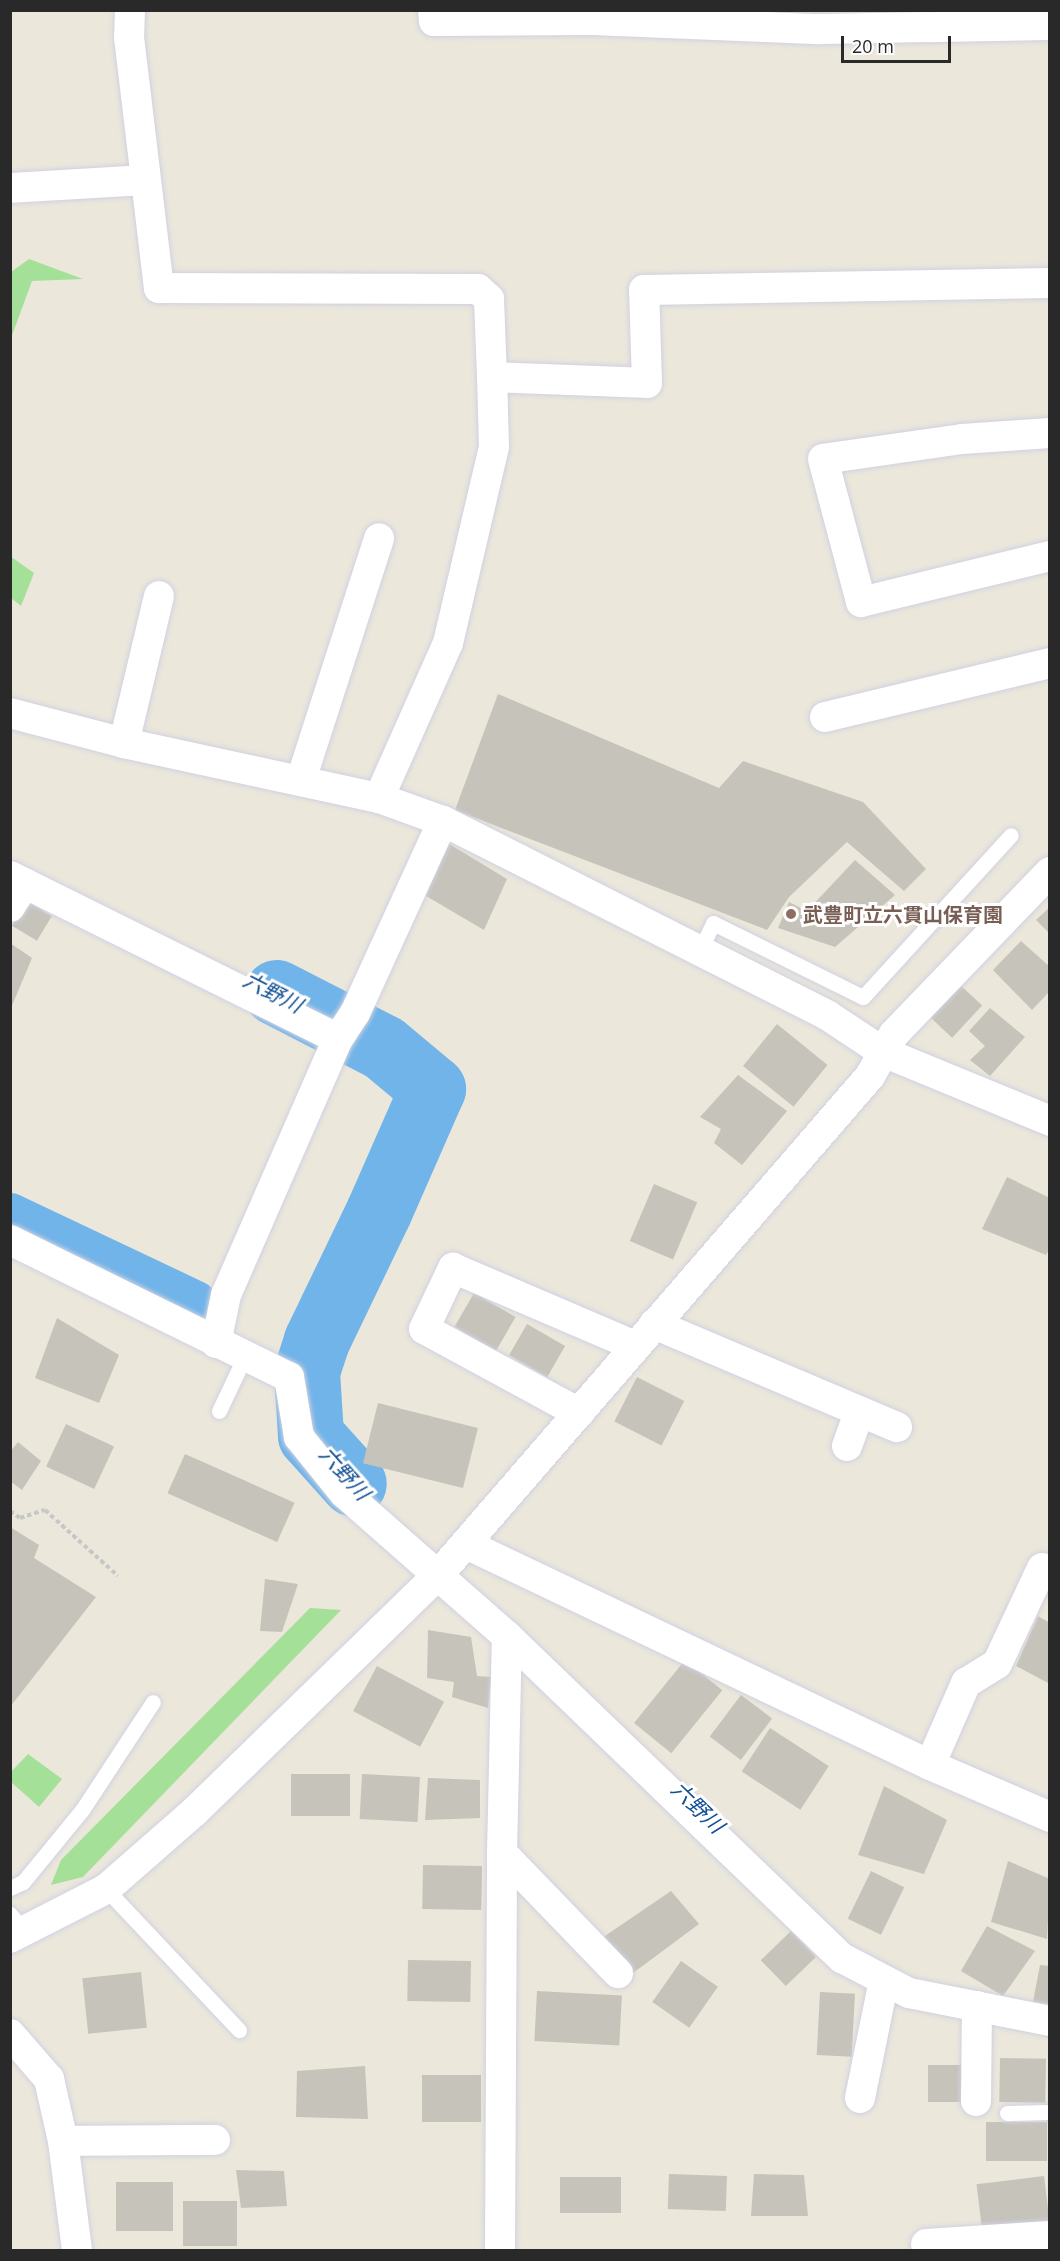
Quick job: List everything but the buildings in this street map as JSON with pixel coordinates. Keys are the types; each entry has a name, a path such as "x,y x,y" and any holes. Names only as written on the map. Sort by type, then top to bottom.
{"street":[{"path":"130,10 129,37 144,180 159,288 478,290 489,299 494,447 448,643 379,798"},
{"path":"433,10 434,21 592,20 820,29 1050,25"},
{"path":"10,188 144,180"},
{"path":"492,377 647,383 644,290 1050,283"},
{"path":"1050,433 962,439 823,459 861,602 1050,556"},
{"path":"301,780 379,538"},
{"path":"124,743 159,596"},
{"path":"825,717 1050,663"},
{"path":"10,713 124,743 379,798 443,820 827,1015 883,1052 1047,1115"},
{"path":"216,1342 226,1295 344,1029 443,820"},
{"path":"16,1928 106,1889 194,1812 449,1563 870,1076 894,1034 1050,872"},
{"path":"15,889 344,1029"},
{"path":"10,1240 289,1377 299,1437 344,1493 449,1563 1050,1817"},
{"path":"579,1413 424,1329 453,1268 860,1411 897,1427"},
{"path":"847,1446 860,1411"},
{"path":"449,1563 507,1636 842,1958 909,1993 1050,2021"},
{"path":"930,1765 966,1683 997,1664 1042,1568"},
{"path":"500,2250 502,1853 507,1636"},
{"path":"502,1853 618,1973"},
{"path":"860,2098 884,1980"},
{"path":"976,2101 977,2006"},
{"path":"10,2034 48,2079 63,2141 77,2250"},
{"path":"63,2141 215,2139"},
{"path":"926,2244 1050,2236"}],"lane":[{"path":"700,950 713,923 863,997 1011,835"},
{"path":"219,1411 245,1356"},
{"path":"10,1888 22,1882 82,1810 153,1702"},
{"path":"106,1889 239,2030"},
{"path":"1007,2113 1050,2112"}],"path":[{"path":"10,1511 20,1518 45,1510 118,1576"}],"green space":[{"path":"29,259 83,279 32,281 11,338 11,272"},
{"path":"10,556 34,573 21,606 11,598"},
{"path":"310,1608 341,1610 83,1877 51,1885 61,1860"},
{"path":"28,1754 62,1779 39,1807 11,1782 11,1772"}],"waterway":[{"name":"六野川","path":"277,993 384,1048 433,1089 379,1212 317,1341 307,1372 311,1436 354,1484"},
{"path":"10,1212 196,1300"}],"place":[{"name":"武豊町立六貫山保育園","path":"791,914"}]}
